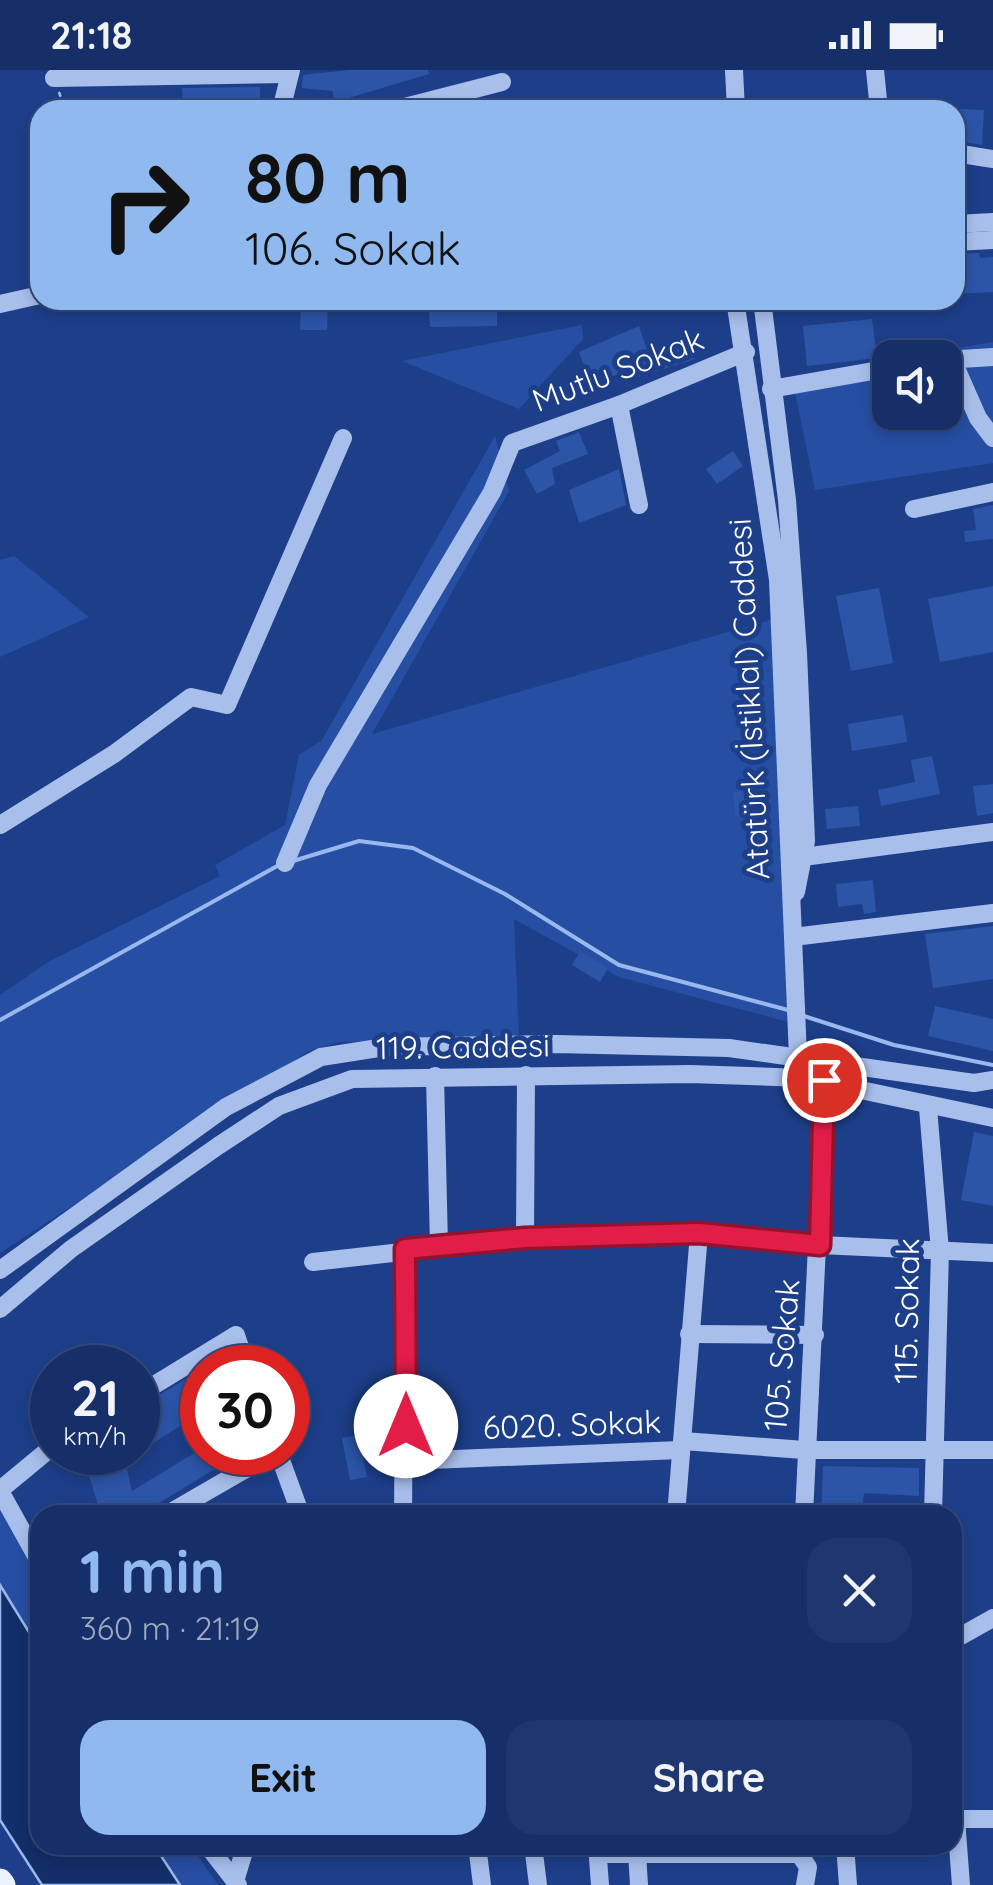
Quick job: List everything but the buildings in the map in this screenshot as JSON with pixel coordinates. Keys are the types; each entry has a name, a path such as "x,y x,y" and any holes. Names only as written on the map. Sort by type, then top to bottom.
{"street":[{"path":"723,70 724,100"},
{"path":"734,70 736,100"},
{"path":"875,70 879,100"},
{"path":"54,78 292,72 284,100"},
{"path":"433,100 502,82"},
{"path":"965,155 993,159"},
{"path":"965,223 993,222"},
{"path":"965,241 993,240"},
{"path":"0,304 30,297"},
{"name":"Atatürk (İstiklal) Caddesi","path":"738,310 778,580 798,1057"},
{"name":"Atatürk (İstiklal) Caddesi","path":"763,310 787,500 798,653 806,840 792,917"},
{"name":"Mutlu Sokak","path":"285,864 318,785 492,492 512,444 620,405 746,352"},
{"path":"962,359 993,357"},
{"path":"771,389 872,371"},
{"path":"962,387 993,438"},
{"path":"620,405 640,505"},
{"path":"0,825 114,754 192,697 227,706 343,438"},
{"path":"914,509 993,492"},
{"path":"803,857 993,832"},
{"path":"792,938 993,914"},
{"name":"119. Caddesi","path":"0,1270 215,1114 322,1057 386,1047 556,1044 728,1048 987,1083"},
{"path":"525,1238 526,1074"},
{"name":"119. Caddesi","path":"0,1308 71,1249 279,1106 352,1079 690,1074 824,1080 928,1108 993,1118"},
{"path":"435,1076 439,1246"},
{"name":"105. Sokak","path":"804,1505 804,1450 820,1245 824,1080"},
{"name":"115. Sokak","path":"928,1108 940,1251 933,1505"},
{"path":"677,1505 699,1233"},
{"path":"313,1262 525,1238 699,1233 820,1245 993,1252"},
{"path":"404,1505 405,1249"},
{"path":"689,1334 815,1335"},
{"path":"220,1345 236,1335 239,1345"},
{"name":"6020. Sokak","path":"406,1461 682,1446 993,1450"},
{"path":"30,1465 0,1490 30,1545"},
{"path":"184,1505 236,1475"},
{"path":"286,1475 297,1505"},
{"path":"962,1635 993,1618"},
{"path":"962,1819 993,1819"},
{"path":"215,1855 237,1883"},
{"path":"237,1883 244,1855"},
{"path":"479,1855 482,1885"},
{"path":"534,1855 538,1885"},
{"path":"597,1855 600,1885"},
{"path":"637,1855 639,1885"},
{"path":"800,1855 808,1867 804,1885"},
{"path":"846,1855 848,1885"},
{"path":"958,1855 961,1885"}],"shaded area":[{"path":"582,325 583,339 519,409 402,361"},
{"path":"993,342 993,463 815,490 792,377 872,363 872,430 962,430 962,347"},
{"path":"495,436 509,491 372,734 781,617 792,1023 619,977 514,919 519,1040 339,1042 309,1051 0,1253 0,995 48,962 220,876 215,865 285,825 299,755 322,740"},
{"path":"14,556 89,617 0,657 0,560"},
{"path":"0,1507 30,1559 30,1634 0,1585"},
{"path":"0,1585 30,1634 30,1855 160,1855 180,1885 42,1885 0,1820"},
{"path":"160,1855 197,1855 218,1885 180,1885"}],"waterway":[{"path":"293,861 359,841 413,848 505,894 619,965 788,1010"},
{"path":"0,1020 279,865"},
{"path":"804,1016 894,1045 993,1065"}],"route":[{"path":"406,1426 405,1249 525,1238 699,1233 820,1245 824,1080"}]}
